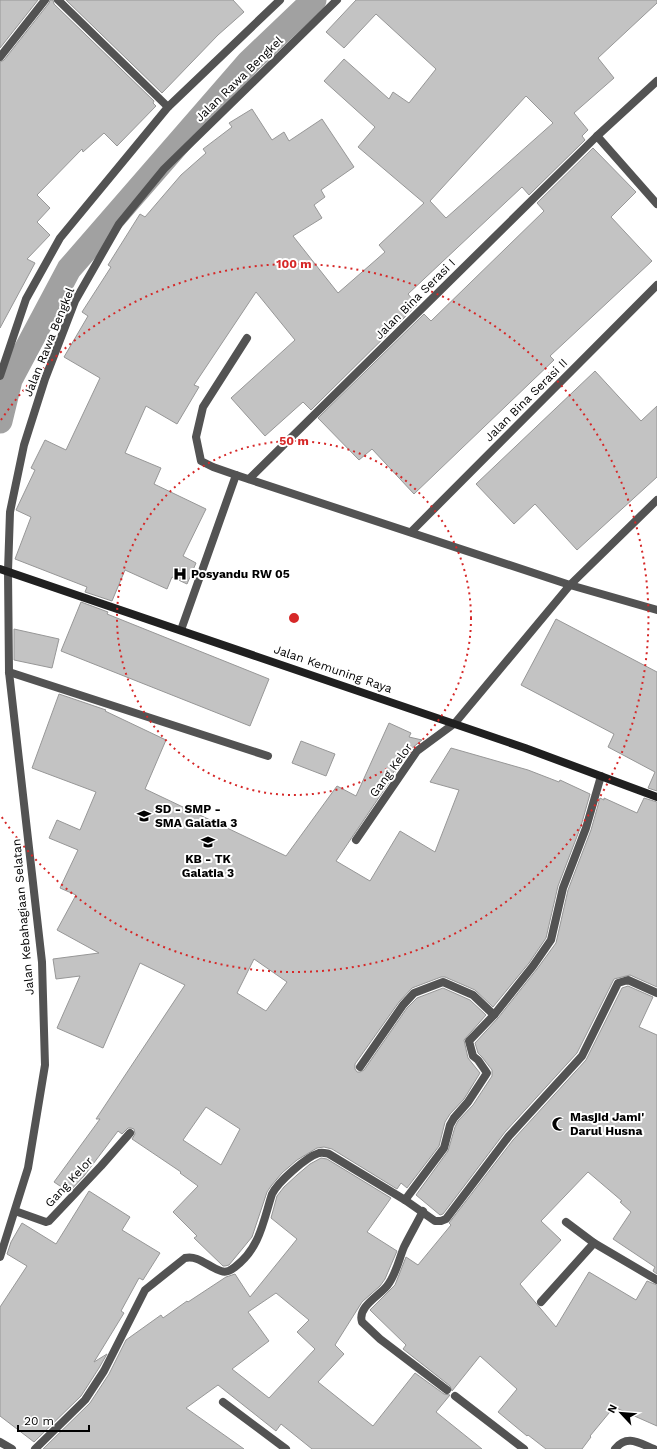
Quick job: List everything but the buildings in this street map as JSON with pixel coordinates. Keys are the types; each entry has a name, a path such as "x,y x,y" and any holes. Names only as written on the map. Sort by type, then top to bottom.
{"street":[{"path":"0,58 45,0"},
{"path":"58,0 168,107"},
{"path":"0,376 26,299 60,238 168,107 280,0"},
{"name":"Jalan Rawa Bengkel","path":"8,571 10,512 24,445 45,379 75,301 116,230 164,168 336,0"},
{"name":"Jalan Bina Serasi I","path":"249,479 597,136 657,81"},
{"path":"597,136 657,204"},
{"name":"Jalan Bina Serasi II","path":"411,532 657,286"},
{"path":"247,338 203,407 196,436 201,461 236,475 570,585 657,610"},
{"path":"181,630 236,475"},
{"name":"Gang Kelor","path":"356,840 417,751 454,723 570,585 657,500"},
{"name":"Jalan Kemuning Raya","path":"0,569 454,723 657,797"},
{"name":"Jalan Kebahagiaan Selatan","path":"0,1257 28,1168 45,1065 42,962 9,672 8,571"},
{"path":"9,672 268,756"},
{"path":"405,1200 444,1148 450,1125 454,1118 468,1102 487,1073 474,1056 469,1041 494,1015 533,966 551,940 562,888 586,828 601,776"},
{"path":"35,1449 86,1400 104,1371 145,1290 185,1258 192,1256 222,1271 230,1271 246,1258 259,1236 275,1188 296,1168 318,1154 329,1154 423,1211 435,1220 441,1221 446,1219 509,1136 582,1056 618,983 628,980 657,993"},
{"path":"360,1067 403,1005 414,993 421,990 443,982 473,995 494,1015"},
{"name":"Gang Kelor","path":"15,1211 46,1222 49,1221 130,1133"},
{"path":"423,1211 404,1247 391,1280 363,1310 361,1319 362,1322 380,1339 447,1390"},
{"path":"566,1222 594,1242 657,1280"},
{"path":"541,1302 594,1242"},
{"path":"455,1396 524,1449"},
{"path":"223,1402 286,1449"},
{"path":"616,1449 621,1442 628,1440 635,1441 654,1449"},
{"path":"0,1442 12,1449"}],"waterway":[{"path":"0,421 10,380 69,269 249,62 314,0"}],"place":[{"name":"Posyandu RW 05","path":"180,574"},
{"name":"SD - SMP - SMA Galatia 3","path":"144,816"},
{"name":"KB - TK Galatia 3","path":"208,842"},
{"name":"Masjid Jami' Darul Husna","path":"559,1124"}]}
